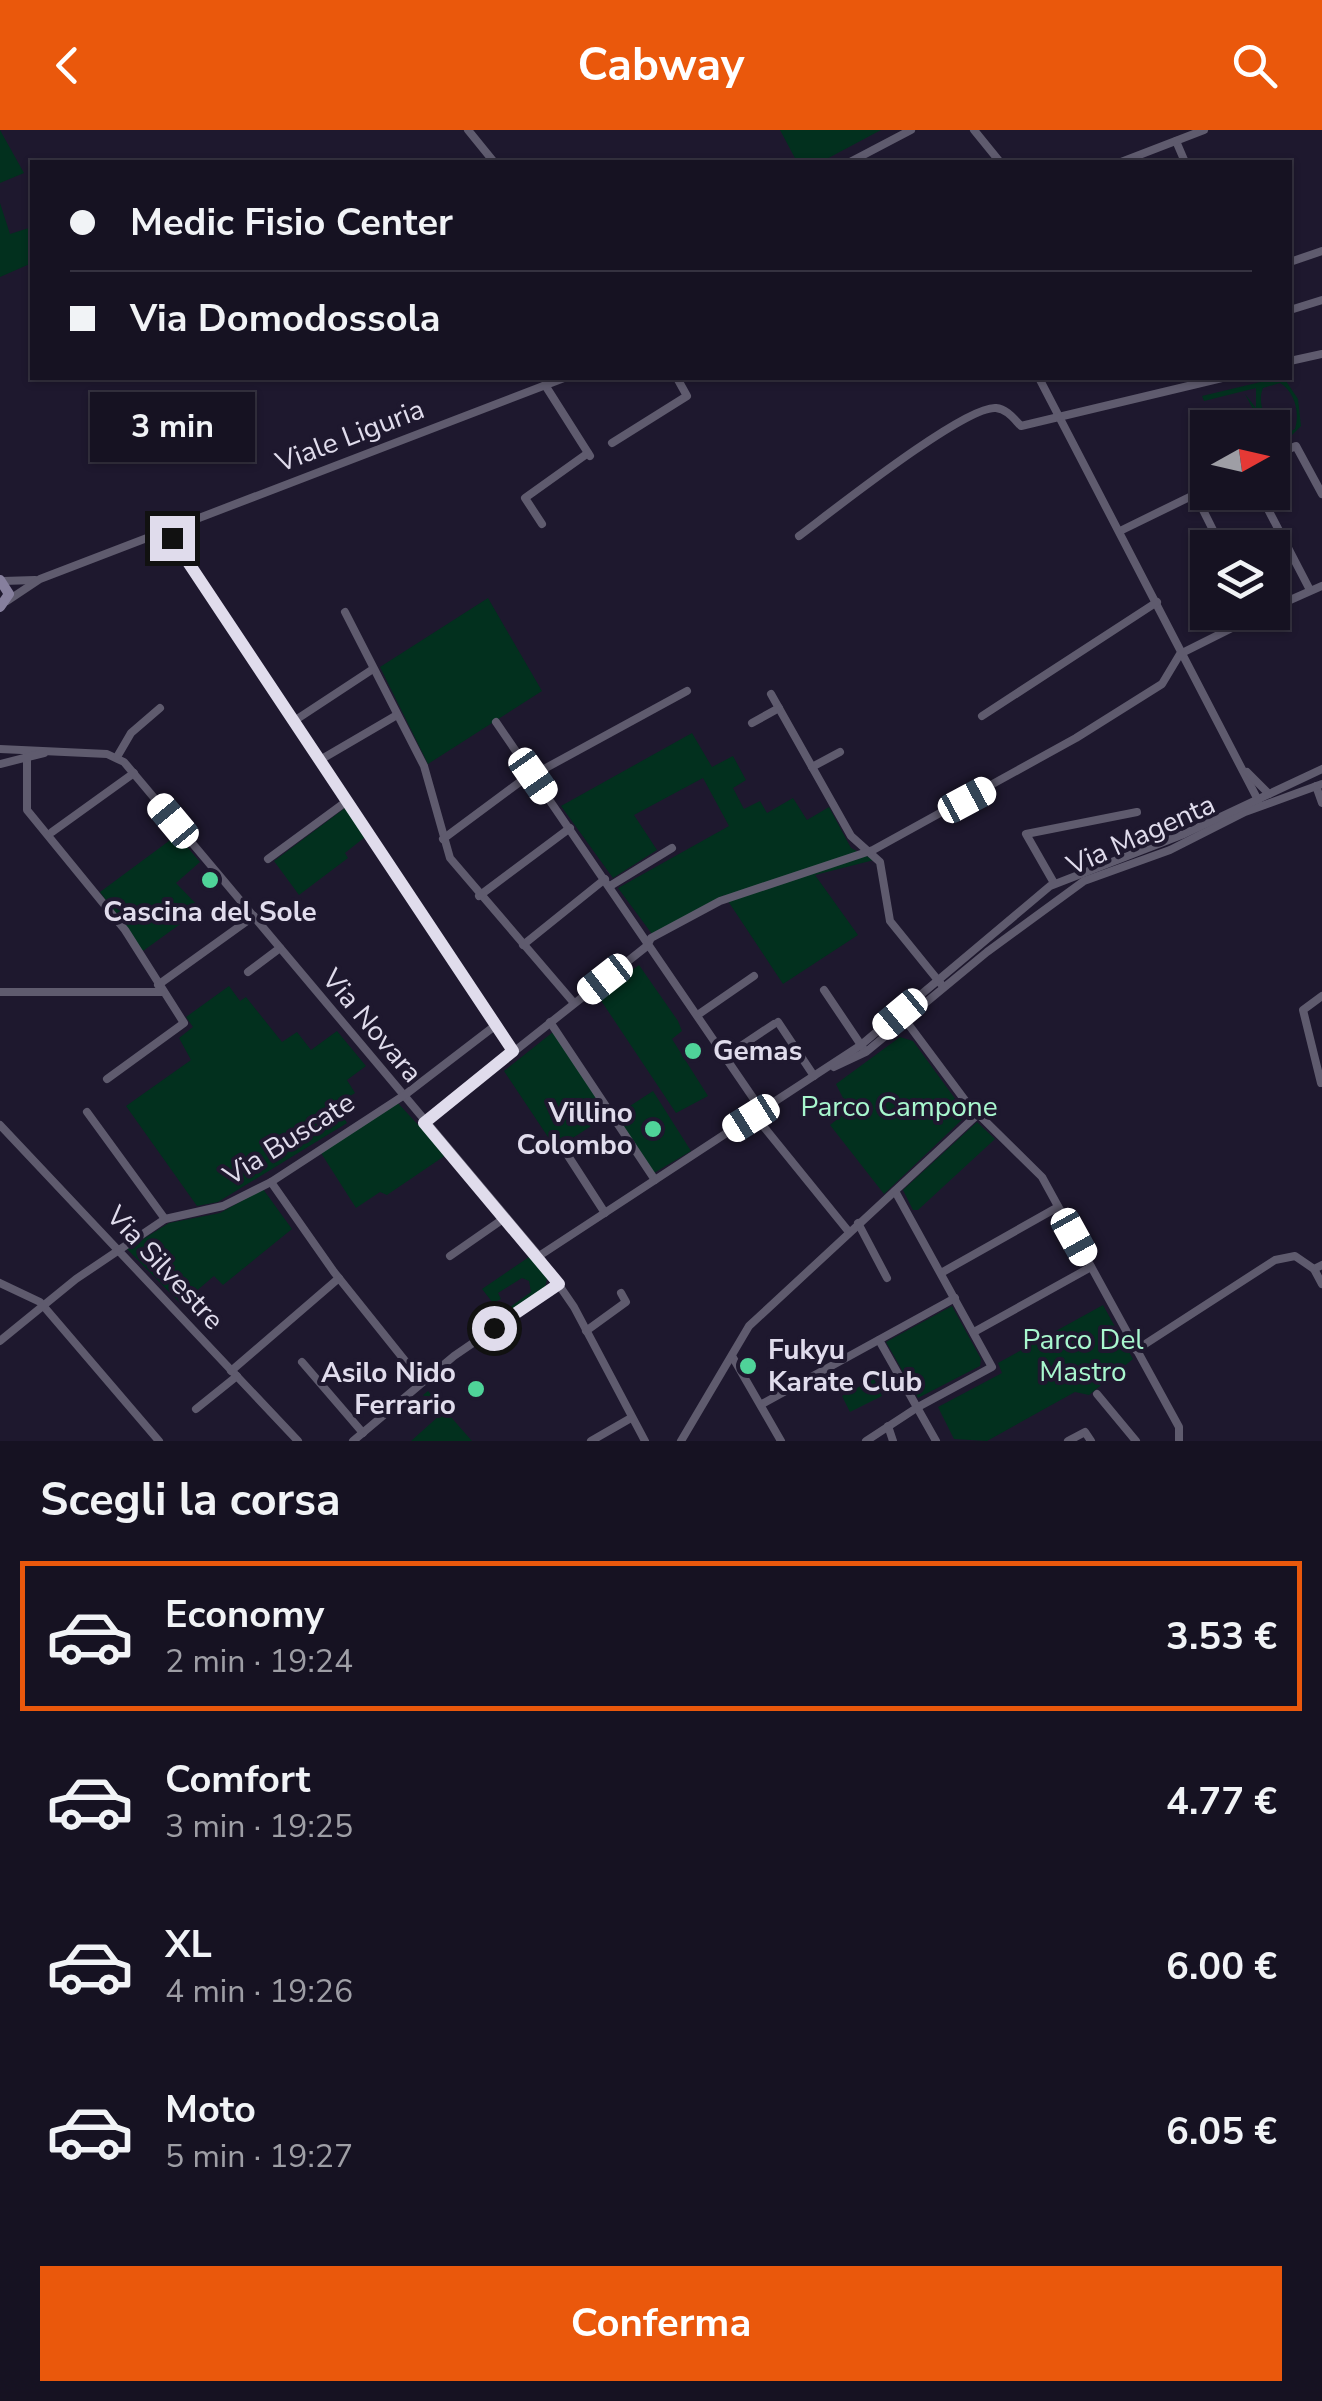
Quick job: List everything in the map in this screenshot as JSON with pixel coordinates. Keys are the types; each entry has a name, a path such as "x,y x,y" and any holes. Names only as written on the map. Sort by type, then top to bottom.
{"street":[{"path":"468,130 492,160"},
{"path":"854,160 911,130"},
{"path":"974,130 998,160"},
{"path":"1126,160 1204,130"},
{"path":"1176,141 1184,160"},
{"path":"1292,261 1322,251"},
{"path":"1292,309 1322,300"},
{"path":"1292,361 1321,356"},
{"name":"Viale Liguria","path":"3,605 40,579 559,380"},
{"path":"612,444 688,396 678,380"},
{"path":"1040,380 1244,769 1265,800"},
{"path":"800,536 890,466 986,409 1005,410 1021,426 1214,380"},
{"path":"542,524 525,498 589,454 545,385"},
{"path":"1290,448 1295,446 1322,494"},
{"path":"1120,531 1190,496"},
{"path":"1268,510 1310,590"},
{"path":"167,530 513,1051"},
{"name":"Viale Liguria","path":"2,580 40,579"},
{"path":"2,580 3,605"},
{"path":"1290,599 1322,586"},
{"path":"982,716 1156,602"},
{"path":"345,612 430,780 450,858 574,1004"},
{"path":"424,1123 649,942 720,901 820,872 998,784 1152,690 1167,679 1183,652 1227,630"},
{"path":"294,721 372,669"},
{"path":"444,839 532,774 686,691"},
{"path":"772,694 851,836 881,866 889,919 941,984"},
{"path":"0,749 117,756 129,736 160,708"},
{"path":"752,723 779,708"},
{"path":"320,760 397,715"},
{"path":"496,722 699,1014 759,1113 849,1232"},
{"path":"19,750 28,812 124,930 184,1023 106,1079"},
{"path":"0,764 49,752"},
{"path":"812,767 840,752"},
{"name":"Via Novara","path":"117,756 400,1096 539,1256 559,1284 646,1441"},
{"path":"20,762 25,787"},
{"name":"Via Magenta","path":"539,1256 863,1048 1054,883 1174,848 1322,769"},
{"path":"52,832 134,773"},
{"path":"1319,785 1322,803"},
{"name":"Via Magenta","path":"1265,800 1319,785"},
{"path":"268,859 348,802"},
{"name":"Via Magenta","path":"1054,883 1026,834 1137,812"},
{"path":"479,896 570,828"},
{"path":"523,944 608,883 672,848"},
{"name":"Via Magenta","path":"941,984 1092,872"},
{"path":"0,992 160,989 254,916"},
{"path":"248,972 280,948"},
{"path":"699,1014 754,976"},
{"path":"824,990 863,1048"},
{"path":"1321,1083 1303,1010 1322,996"},
{"path":"902,1016 978,1114 1040,1176 1179,1427 1178,1440"},
{"path":"550,1022 654,1180"},
{"path":"726,1056 776,1023 814,1076"},
{"name":"Via Buscate","path":"0,1341 165,1219 223,1206 271,1182 400,1096 496,1025"},
{"path":"87,1112 165,1219"},
{"path":"681,1441 749,1326 978,1114"},
{"name":"Via Silvestre","path":"0,1125 298,1441"},
{"path":"563,1148 605,1213"},
{"path":"271,1182 339,1278 422,1382"},
{"path":"866,1441 918,1406 992,1366 895,1190"},
{"path":"941,1273 1058,1207"},
{"path":"450,1256 506,1217"},
{"path":"858,1224 886,1278"},
{"path":"1136,1350 1274,1260 1298,1256 1318,1267 1322,1284"},
{"path":"974,1332 1091,1267"},
{"path":"196,1410 339,1278"},
{"path":"0,1283 28,1293 44,1306 159,1441"},
{"path":"353,1441 422,1382 559,1284"},
{"path":"586,1331 626,1302 621,1293"},
{"path":"762,1404 954,1298"},
{"path":"879,1340 936,1441"},
{"path":"732,1356 781,1441"},
{"path":"302,1362 363,1433"},
{"path":"1097,1394 1136,1441"},
{"path":"591,1441 630,1418"},
{"path":"888,1426 893,1441"},
{"path":"1068,1441 1085,1432 1090,1441"}],"green space":[{"path":"0,130 24,173 0,183"},
{"path":"780,130 881,130 825,160 796,160"},
{"path":"0,203 10,234 30,228 30,264 0,277"},
{"path":"1269,380 1287,380 1298,399 1301,426 1290,437 1297,416 1293,397 1280,383 1263,388 1263,410 1253,410 1245,394 1256,408 1256,388 1204,401 1202,396"},
{"path":"488,598 542,691 428,764 380,667"},
{"path":"692,733 712,767 733,756 746,780 733,788 744,809 760,801 767,813 793,798 807,820 829,807 851,848 874,860 815,875 858,935 783,984 724,895 652,934 618,888 729,826 703,778 634,815 657,850 613,878 561,806"},
{"path":"345,808 365,837 345,853 348,858 299,895 274,861"},
{"path":"177,835 200,862 176,883 201,909 143,951 100,892"},
{"path":"639,965 678,1021 682,1031 672,1039 708,1096 676,1113 598,996"},
{"path":"229,986 240,1001 246,997 282,1042 297,1032 311,1050 337,1031 366,1066 347,1080 355,1093 336,1105 347,1123 218,1202 197,1206 126,1106 191,1060 179,1038 193,1027 186,1017"},
{"path":"553,1032 608,1115 556,1149 504,1071"},
{"name":"Parco Campone","path":"900,1037 913,1041 967,1115 884,1194 830,1125 849,1110 836,1084"},
{"path":"653,1091 691,1151 654,1173 616,1115"},
{"path":"396,1101 446,1155 387,1195 380,1192 356,1208 321,1153"},
{"path":"977,1122 995,1139 918,1210 913,1210 903,1190"},
{"path":"263,1189 292,1229 223,1285 214,1276 181,1304 127,1249 169,1223 220,1213"},
{"path":"532,1255 548,1275 545,1287 502,1316 497,1309 502,1306 506,1310 531,1292 529,1281 522,1278 498,1293 501,1299 493,1303 482,1289"},
{"name":"Parco Del Mastro","path":"1103,1305 1133,1359 1089,1395 1075,1392 987,1441 954,1439 938,1407 1002,1373 998,1363"},
{"path":"952,1306 981,1359 980,1366 918,1398 886,1342"},
{"path":"874,1379 882,1396 850,1412 842,1396"},
{"path":"428,1391 472,1441 411,1441 440,1415 423,1395"}],"place":[{"name":"Cascina del Sole","path":"210,880"},
{"name":"Gemas","path":"693,1051"},
{"name":"Villino Colombo","path":"653,1129"},
{"name":"Fukyu Karate Club","path":"748,1366"},
{"name":"Asilo Nido Ferrario","path":"476,1389"}],"route":[{"path":"172,538 513,1051 424,1123 559,1284 494,1328"}]}
